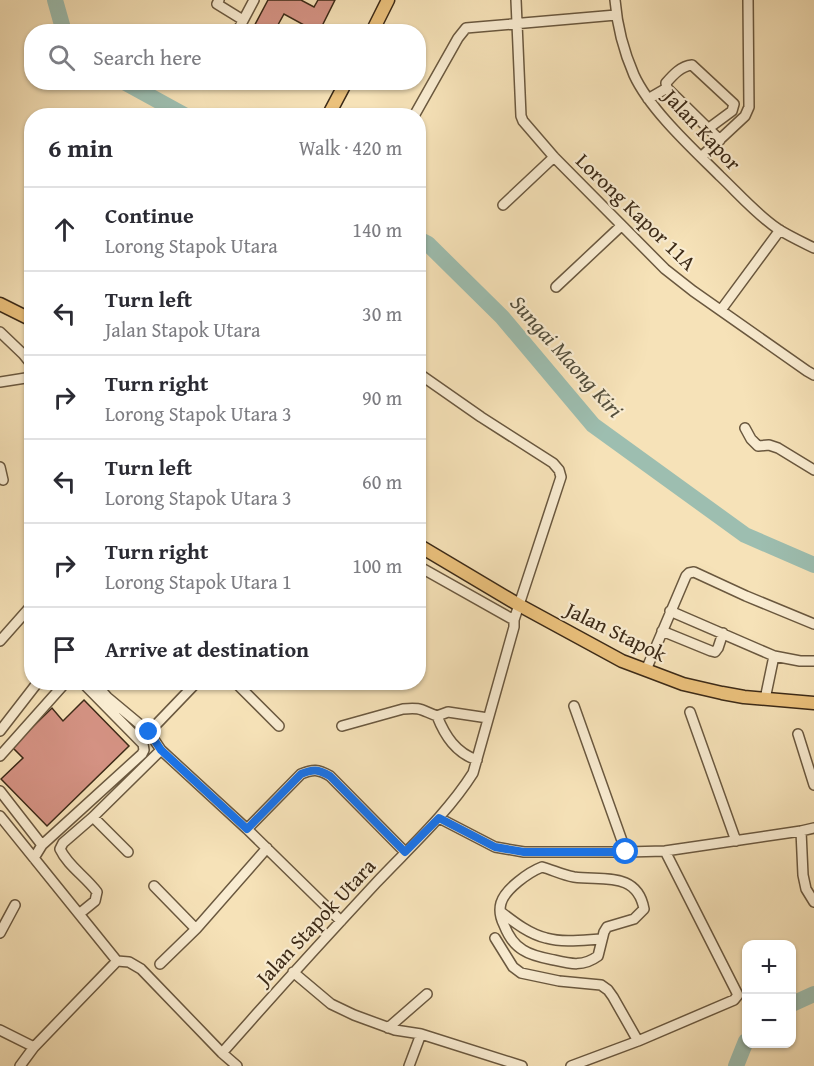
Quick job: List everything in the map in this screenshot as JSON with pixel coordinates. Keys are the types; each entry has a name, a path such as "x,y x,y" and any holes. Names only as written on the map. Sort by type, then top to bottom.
{"main road":[{"path":"376,24 388,0"},
{"path":"332,108 341,90"},
{"path":"0,304 24,316"},
{"name":"Jalan Stapok","path":"426,550 622,661 683,684 712,691 744,697 814,703"}],"street":[{"path":"241,24 254,0"},
{"name":"Lorong Kapor 11A","path":"516,0 523,121 554,157 665,269 814,375"},
{"name":"Jalan Kapor","path":"615,0 623,43 634,76 648,99 701,157 761,216 780,230 814,248"},
{"path":"701,157 746,116 749,106 748,0"},
{"path":"218,2 243,20"},
{"path":"419,108 466,28 616,15"},
{"path":"709,128 732,111 734,104 692,65 683,67 668,80 667,88 720,140"},
{"path":"648,99 667,88"},
{"path":"503,205 554,157"},
{"path":"556,287 621,226"},
{"path":"721,310 780,230"},
{"path":"0,332 24,356"},
{"path":"0,382 24,378"},
{"name":"Jalan Stapok Utara","path":"222,1053 293,972 439,818 464,787 473,773 477,760 514,620 561,477 559,470 552,463 426,379"},
{"path":"745,428 758,446 770,445 778,448 814,470"},
{"path":"0,467 3,480"},
{"path":"426,570 514,620"},
{"path":"646,670 670,611 689,573 694,572 814,624"},
{"path":"670,611 774,656 814,661"},
{"path":"0,641 24,614"},
{"path":"662,631 715,652 723,633"},
{"path":"765,699 774,656"},
{"path":"0,731 32,690"},
{"path":"0,756 59,690"},
{"path":"34,858 42,845 144,750 143,744 90,690"},
{"path":"101,690 149,732 161,750 247,829 341,921"},
{"path":"149,732 189,690"},
{"path":"243,690 279,726"},
{"path":"574,706 626,852"},
{"path":"342,726 403,709 420,708 436,716 444,734 469,757 477,760"},
{"path":"436,716 448,712 488,718"},
{"path":"690,712 736,841"},
{"path":"798,734 814,785"},
{"path":"79,914 94,901 96,892 63,856 60,849 63,843 161,750"},
{"path":"247,829 301,774 312,769 330,776 405,852"},
{"path":"0,791 42,845"},
{"path":"0,816 117,961 129,962 141,969 237,1066"},
{"path":"93,817 128,852"},
{"path":"439,818 495,847 524,852 665,851 814,828"},
{"path":"801,831 803,875 806,889 814,902"},
{"path":"160,964 196,929 267,849"},
{"path":"571,1066 638,1041 734,1000 738,995 665,851"},
{"path":"555,852 556,870"},
{"path":"542,867 574,877 601,878 627,883 639,894 644,909 634,919 607,927 598,956 582,964 540,957 523,950 506,931 501,912 500,903 506,894 532,871 542,867"},
{"path":"154,886 196,929"},
{"path":"0,933 15,905"},
{"path":"501,912 526,930 544,938 570,941 602,939"},
{"path":"495,938 513,967 521,973 559,981 601,985 608,990 638,1041"},
{"path":"20,1066 34,1047 117,961"},
{"path":"293,972 331,1004 388,1028 421,1035 522,1066"},
{"path":"388,1028 427,994"},
{"path":"0,1030 34,1047"},
{"path":"409,1066 421,1035"}],"building":[{"path":"268,0 301,0 314,7 318,0 335,0 323,24 302,24 284,14 278,24 255,24"},
{"path":"84,700 129,746 47,826 1,779 23,758 12,747 52,708 63,721"}],"waterway":[{"name":"Sungai Maong Kiri","path":"55,0 62,24"},
{"name":"Sungai Maong Kiri","path":"139,90 171,108"},
{"name":"Sungai Maong Kiri","path":"426,243 502,317 593,425 745,535 814,565"},
{"path":"796,1002 814,994"},
{"path":"736,1066 743,1048"}],"route":[{"path":"149,732 161,750 247,829 301,774 312,769 330,776 405,852 439,818 495,847 524,852 626,852"}]}
